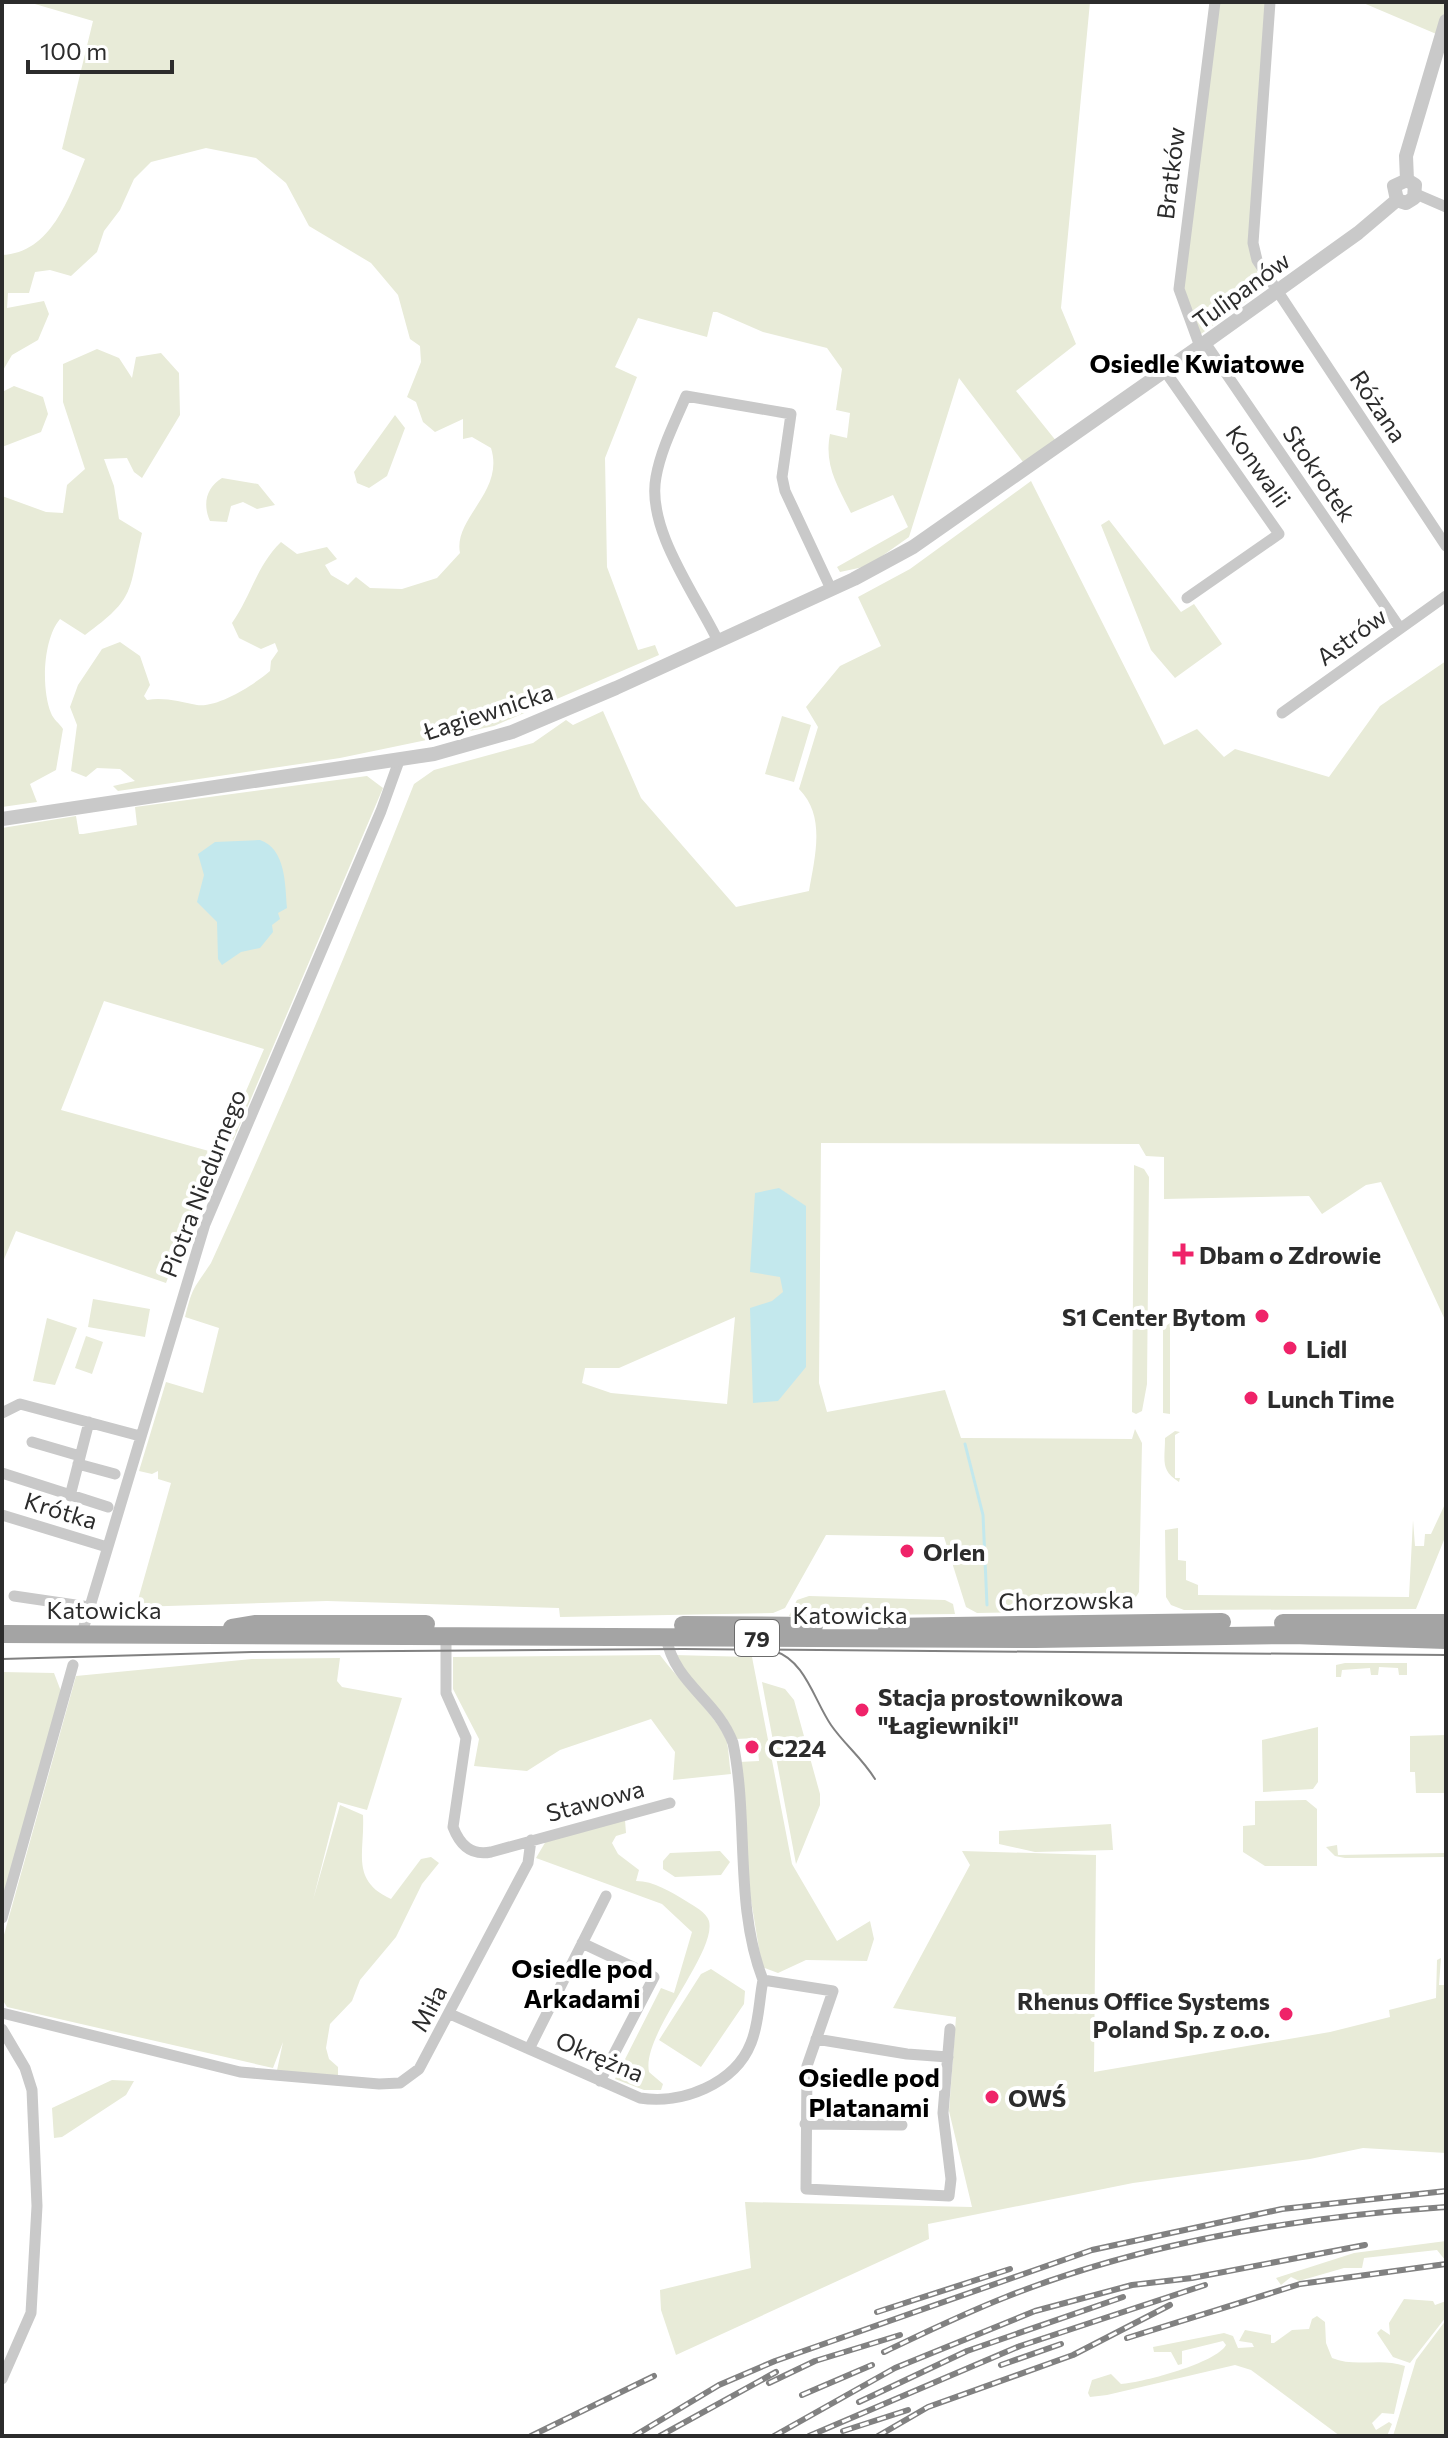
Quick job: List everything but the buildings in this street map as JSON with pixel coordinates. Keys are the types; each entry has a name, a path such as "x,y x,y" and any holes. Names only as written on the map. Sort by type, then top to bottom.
{"main road":[{"name":"Chorzowska","path":"686,1625 1446,1623"},
{"name":"Katowicka","path":"205,1632 256,1624 686,1625"},
{"name":"Katowicka","path":"2,1634 205,1632 256,1637 1111,1639 1268,1635 1446,1640"}],"street":[{"name":"Bratków","path":"1203,344 1184,311 1179,289 1215,2"},
{"path":"1270,2 1253,243 1260,268 1275,292"},
{"path":"1407,180 1406,156 1446,21"},
{"path":"1407,180 1415,185 1416,194 1411,201 1397,200 1394,186 1407,180"},
{"path":"1416,194 1446,207"},
{"name":"Tulipanów","path":"950,523 1275,292 1397,200"},
{"name":"Różana","path":"1275,292 1446,546"},
{"name":"Stokrotek","path":"1203,344 1400,628"},
{"name":"Konwalii","path":"1165,371 1279,534 1187,598"},
{"path":"718,641 665,539 654,493 661,458 686,396 791,414 782,477 785,491 831,589"},
{"name":"Łagiewnicka","path":"2,819 399,761 512,732 831,589 891,560 950,523"},
{"name":"Astrów","path":"1282,713 1446,596"},
{"name":"Piotra Niedurnego","path":"82,1633 205,1224 381,811 399,761"},
{"path":"2,1413 20,1404 140,1436"},
{"path":"70,1496 89,1422"},
{"path":"32,1442 115,1474"},
{"path":"2,1473 108,1507"},
{"name":"Krótka","path":"2,1515 107,1547"},
{"path":"9,1596 89,1607"},
{"path":"446,1636 446,1693 466,1738 453,1827 463,1845 477,1853 531,1840"},
{"name":"Okrężna","path":"450,2014 640,2098 666,2101 694,2093 728,2074 751,2043 763,1980 753,1948 748,1910 733,1743 725,1722 674,1666 666,1637"},
{"path":"2,1918 73,1665"},
{"name":"Stawowa","path":"531,1840 670,1803"},
{"name":"Miła","path":"2,2013 240,2072 391,2085 407,2080 419,2069 450,2014 528,1863 531,1840"},
{"path":"529,2049 606,1896"},
{"path":"582,1943 654,1977 600,2081"},
{"path":"763,1980 833,1991 806,2075 806,2189 949,2196 951,2179 943,2113 950,2029"},
{"path":"2,2029 25,2068 32,2090 37,2179 31,2313 2,2379"},
{"path":"816,2039 907,2054 948,2057"},
{"path":"805,2124 902,2125"}],"green space":[{"path":"28,2 1090,2 1061,308 1076,344 1016,391 1057,442 1023,462 959,378 909,537 868,566 840,572 837,567 908,527 893,495 851,513 837,484 830,465 830,434 847,438 850,413 836,410 842,369 827,348 763,332 717,312 713,312 707,337 638,318 615,367 637,377 605,458 607,567 638,650 655,645 659,655 494,726 340,758 118,791 113,786 135,781 120,769 97,768 86,777 71,771 77,725 70,707 78,685 102,649 120,642 140,656 150,685 144,696 147,700 166,699 206,705 225,699 270,671 271,661 278,651 275,643 261,649 239,638 232,623 266,561 281,542 297,554 327,547 337,559 325,565 331,575 348,585 356,577 370,588 402,589 437,578 460,553 464,528 491,478 493,464 491,448 472,437 463,439 463,419 435,432 423,422 416,402 407,397 421,362 420,346 410,339 398,295 371,263 309,226 286,183 256,158 206,148 151,162 134,179 120,210 104,231 97,252 71,276 50,270 35,272 29,293 8,293 7,308 44,301 49,314 38,340 12,355 2,372 2,255 19,252 46,234 65,206 85,159 62,149 93,21"},
{"path":"1215,2 1270,2 1257,260 1257,272 1265,288 1201,334 1184,311 1183,252"},
{"path":"1361,2 1446,2 1441,36"},
{"path":"97,349 119,358 132,378 136,357 161,353 179,373 180,415 142,478 134,472 127,458 104,459 114,486 119,519 142,533 132,581 122,602 85,635 60,619 54,628 47,651 45,678 51,713 63,729 56,770 30,784 37,802 2,807 2,496 46,512 63,513 67,485 85,469 63,402 63,364"},
{"path":"14,386 43,397 48,414 41,432 2,447 2,392"},
{"path":"395,415 405,428 387,476 369,488 357,483 354,472"},
{"path":"222,478 258,484 275,505 257,509 243,502 231,506 227,522 210,521 206,508 207,496"},
{"path":"1031,481 1164,745 1197,729 1224,757 1235,749 1329,777 1380,706 1446,661 1446,1322 1381,1182 1366,1185 1322,1214 1309,1196 1164,1199 1164,1157 1146,1156 1139,1144 821,1143 819,1383 827,1412 945,1390 961,1438 1132,1439 1135,1429 1142,1443 1139,1592 1131,1605 1120,1610 977,1613 966,1607 944,1537 826,1535 785,1608 773,1613 560,1617 559,1608 327,1601 136,1607 171,1483 158,1479 158,1471 152,1474 139,1471 166,1382 203,1393 219,1328 185,1317 190,1299 211,1263 290,1085 414,784 434,770 533,743 566,720 573,725 603,711 641,798 736,907 809,891 816,850 816,824 813,811 799,789 818,727 806,707 840,666 881,646 858,597 910,569","holes":["735,1317 727,1404 611,1393 582,1383 585,1368 619,1368"]},
{"path":"1109,520 1181,612 1194,604 1222,644 1175,678 1151,650 1101,525"},
{"path":"782,716 811,725 794,782 765,774"},
{"path":"367,776 383,788 233,1141 225,1140 264,1049 104,1001 61,1110 216,1153 166,1283 16,1231 2,1264 2,828 76,816 79,834 83,834 137,825 135,807"},
{"path":"1134,1165 1144,1169 1149,1177 1147,1384 1142,1411 1136,1414 1132,1412"},
{"path":"93,1299 150,1309 145,1337 88,1327"},
{"path":"47,1318 77,1328 55,1385 33,1381"},
{"path":"1170,1323 1170,1414 1163,1413 1163,1328"},
{"path":"86,1336 103,1342 92,1374 75,1368"},
{"path":"1175,1431 1180,1432 1175,1435 1175,1478 1180,1478 1179,1482 1169,1473 1166,1469 1164,1459 1165,1438"},
{"path":"1446,1502 1446,1535 1416,1609 1184,1610 1171,1605 1166,1597 1165,1530 1178,1528 1178,1560 1186,1561 1186,1580 1198,1585 1198,1595 1409,1597 1413,1520 1415,1546 1424,1546 1425,1534 1431,1534"},
{"path":"809,1596 945,1600 953,1604 955,1614 789,1616 797,1600"},
{"path":"660,1655 723,1733 731,1774 673,1780 675,1752 651,1719 560,1750 527,1771 474,1766 479,1739 453,1689 453,1657"},
{"path":"674,1655 752,1657 792,1864 837,1941 870,1921 874,1939 867,1961 806,1960 778,1973 762,1967 750,1894 739,1762 759,1761 757,1738 736,1739 726,1718 676,1663"},
{"path":"340,1658 337,1681 342,1687 402,1698 367,1810 338,1802 313,1900 340,1805 363,1815 362,1864 365,1874 378,1891 391,1899 421,1859 431,1857 439,1863 422,1884 396,1937 360,1980 352,2001 330,2024 326,2048 329,2059 338,2067 338,2075 276,2075 283,2042 273,2068 7,2007 2,1999 2,1942 76,1676 252,1659"},
{"path":"1407,1663 1407,1675 1399,1675 1398,1668 1379,1667 1378,1675 1371,1675 1370,1668 1342,1670 1341,1677 1336,1677 1336,1665"},
{"path":"2,1672 54,1673 62,1694 2,1906"},
{"path":"762,1682 785,1689 794,1700 820,1794 820,1805 796,1864"},
{"path":"1318,1727 1318,1782 1313,1789 1263,1792 1262,1740"},
{"path":"1446,1735 1446,1793 1416,1793 1415,1772 1410,1772 1410,1736"},
{"path":"1306,1800 1317,1809 1317,1866 1265,1866 1243,1852 1243,1826 1255,1825 1255,1801"},
{"path":"625,1820 626,1833 616,1836 612,1843 618,1854 639,1870 636,1881 668,1891 699,1910 709,1921 702,1953 656,2037 650,2056 649,2072 663,2084 661,2090 644,2090 615,2079 661,1988 674,1993 692,1932 662,1904 536,1858 546,1841"},
{"path":"1111,1824 1113,1850 1035,1852 999,1844 999,1831"},
{"path":"1337,1845 1338,1855 1446,1853 1446,1857 1345,1858 1335,1856 1326,1847"},
{"path":"720,1851 730,1862 721,1875 675,1877 663,1869 663,1861 670,1853"},
{"path":"962,1851 1096,1855 1094,2072 1330,2032 1390,2017 1389,2010 1436,1998 1437,1960 1441,1958 1439,1985 1446,1985 1446,2153 1363,2148 1310,2159 1133,2183 928,2224 929,2239 676,2355 661,2310 660,2290 751,2268 745,2202 972,2207 949,2111 956,2017 893,2008 970,1865"},
{"path":"711,1969 745,1991 744,2004 701,2067 659,2040 701,1974"},
{"path":"112,2080 134,2081 126,2095 62,2137 54,2138 52,2108"},
{"path":"1446,2241 1446,2261 1437,2250 1364,2258 1362,2268 1344,2268 1299,2281 1291,2277 1281,2285 1276,2278 1354,2253"},
{"path":"1404,2299 1433,2301 1435,2305 1446,2301 1446,2317 1410,2363 1393,2357 1377,2333 1381,2329 1390,2335 1389,2323"},
{"path":"1317,2316 1325,2322 1326,2343 1332,2358 1405,2366 1394,2414 1382,2413 1372,2423 1376,2430 1389,2422 1392,2424 1387,2436 1340,2436 1251,2370 1235,2365 1107,2395 1090,2397 1088,2393 1092,2380 1111,2374 1121,2384 1162,2376 1195,2365 1220,2352 1226,2345 1223,2341 1182,2351 1182,2364 1178,2365 1171,2352 1154,2352 1153,2347 1224,2333 1233,2336 1238,2348 1254,2347 1252,2343 1239,2341 1245,2330 1271,2335 1271,2343 1274,2343 1292,2330 1309,2329 1312,2319"},
{"path":"1446,2320 1446,2436 1393,2436 1416,2360"}],"water":[{"path":"260,840 275,851 279,859 287,908 278,913 280,919 272,925 273,932 260,948 241,952 222,965 218,959 217,922 197,902 204,875 198,854 215,842"},
{"path":"779,1188 806,1206 806,1367 778,1401 753,1403 750,1308 772,1301 783,1292 780,1277 750,1272 755,1193"}],"waterway":[{"path":"965,1444 983,1515 987,1605"}],"tram line":[{"path":"2,1659 252,1652 683,1649 1446,1655"},
{"path":"774,1651 794,1663 831,1725 875,1779"}],"railway":[{"path":"634,2436 719,2385 775,2361 1092,2250 1282,2209 1446,2191"},
{"path":"884,2352 1006,2297 1112,2261 1278,2225 1446,2207"},
{"path":"774,2436 895,2368 1035,2311 1132,2285 1192,2278 1365,2245"},
{"path":"1127,2338 1300,2284 1446,2264"},
{"path":"877,2312 1010,2269"},
{"path":"809,2436 1020,2346 1205,2285"},
{"path":"859,2402 967,2351 1123,2297"},
{"path":"878,2436 928,2407 1073,2355 1170,2305"},
{"path":"769,2383 815,2361 900,2335"},
{"path":"1001,2365 1061,2344"},
{"path":"802,2395 872,2365"},
{"path":"660,2436 776,2372"},
{"path":"531,2436 654,2376"},
{"path":"843,2431 908,2410"}],"place":[{"name":"Dbam o Zdrowie","path":"1183,1254"},
{"name":"S1 Center Bytom","path":"1262,1316"},
{"name":"Lidl","path":"1290,1348"},
{"name":"Lunch Time","path":"1251,1398"},
{"name":"Orlen","path":"907,1551"},
{"name":"Stacja prostownikowa \"Łagiewniki\"","path":"862,1710"},
{"name":"C224","path":"752,1747"},
{"name":"Rhenus Office Systems Poland Sp. z o.o.","path":"1286,2014"},
{"name":"OWŚ","path":"992,2097"}],"district":[{"name":"Osiedle Kwiatowe","path":"1197,362"},
{"name":"Osiedle pod Arkadami","path":"582,1982"},
{"name":"Osiedle pod Platanami","path":"869,2091"}]}
